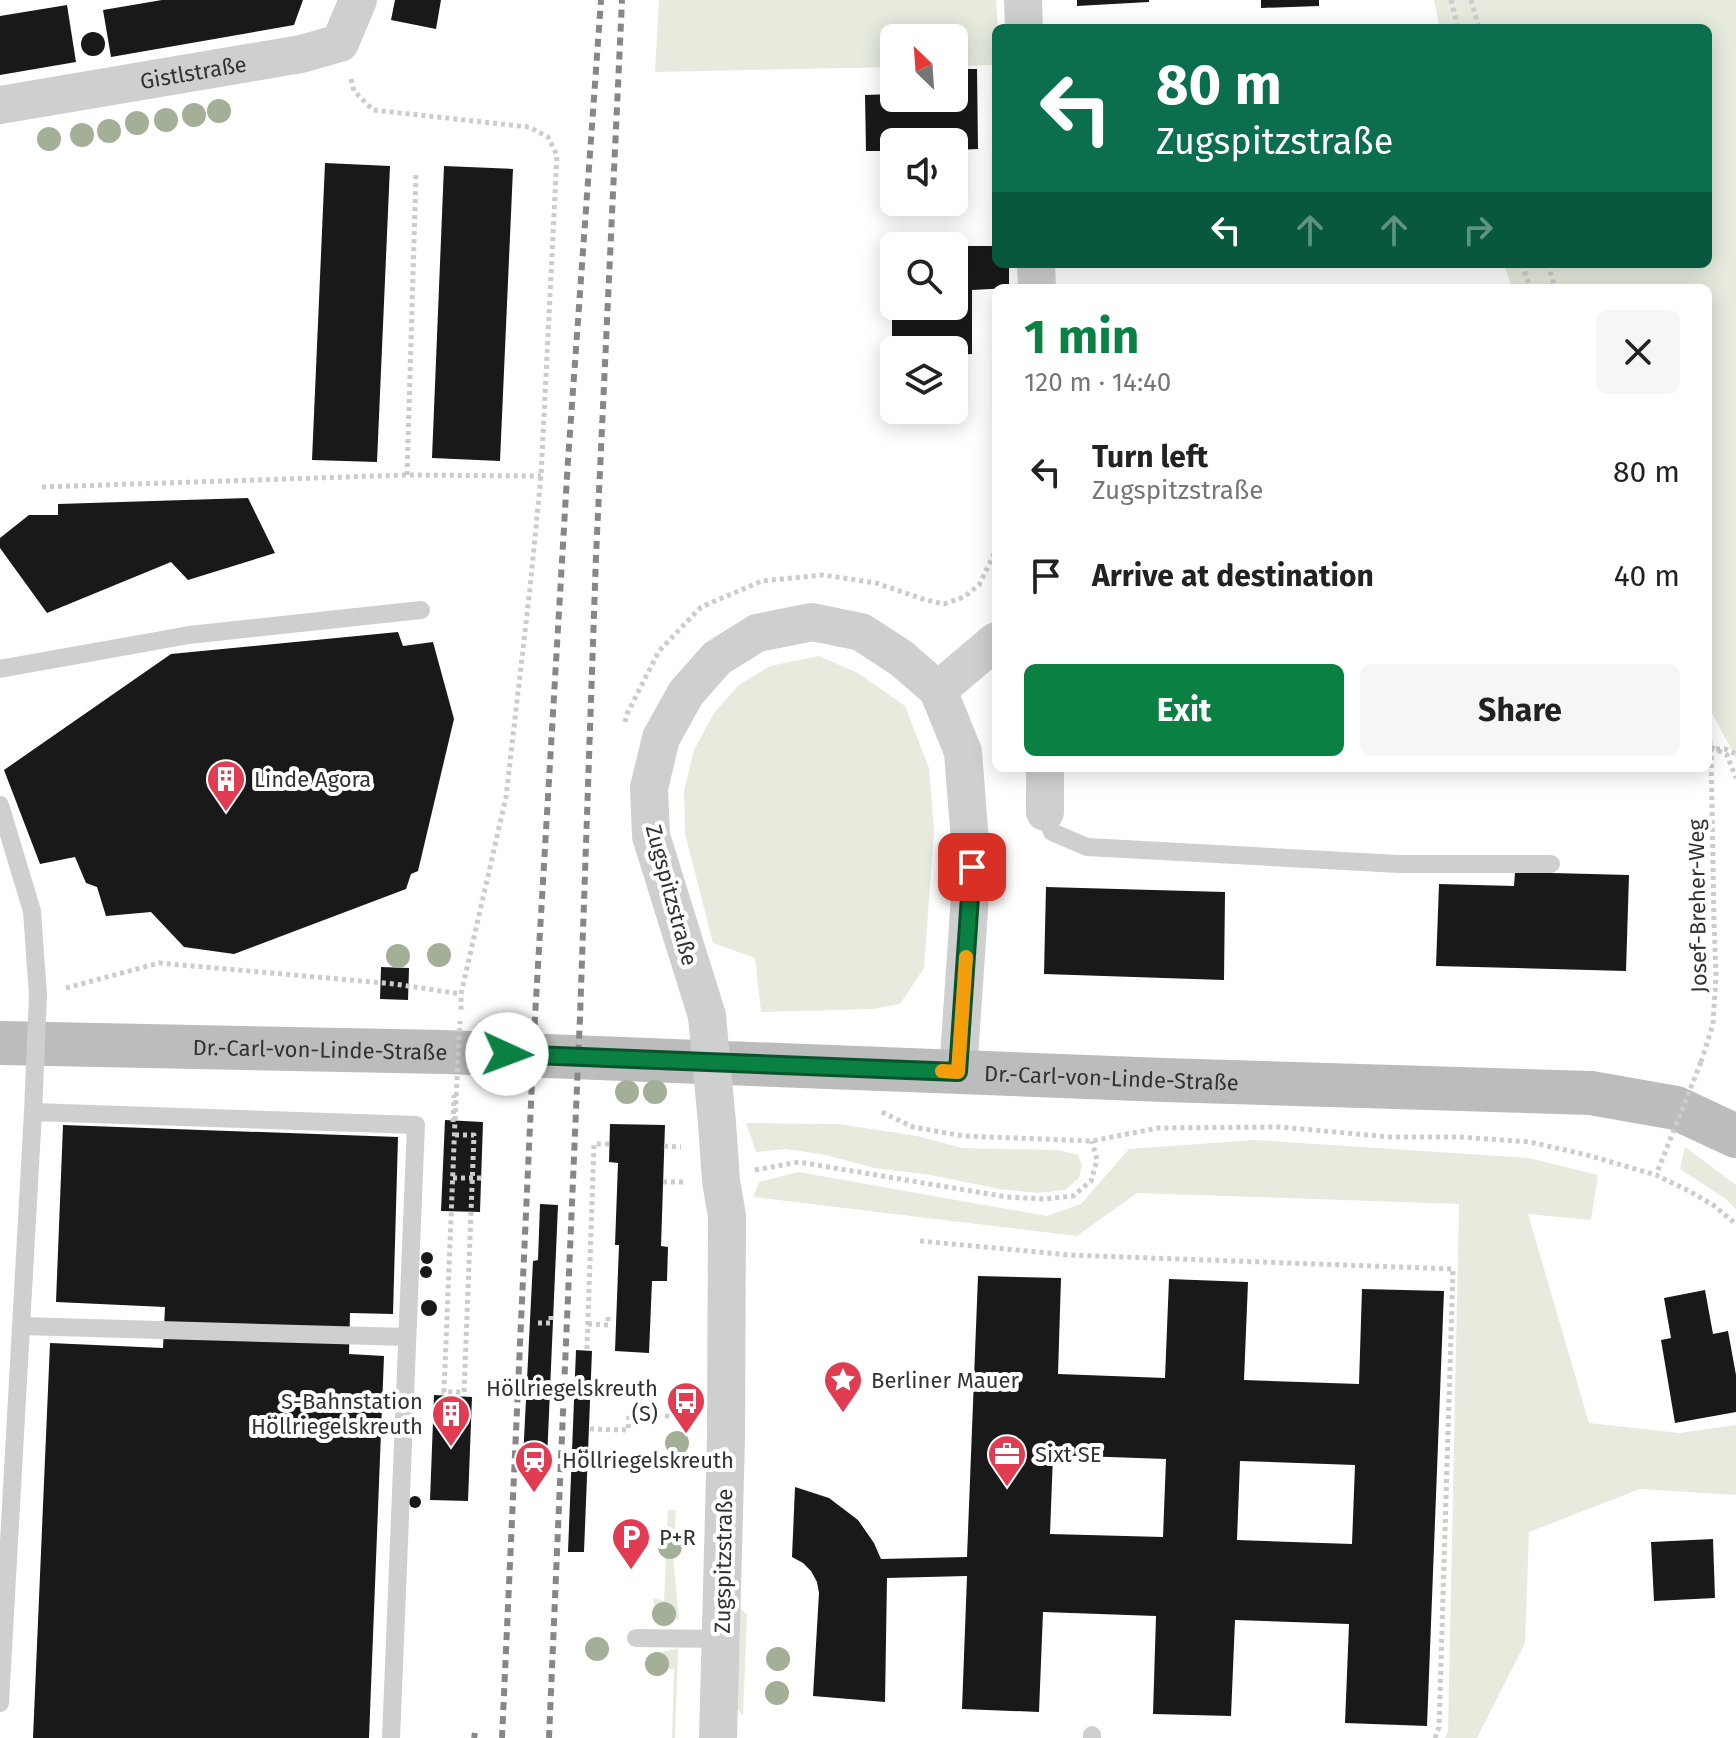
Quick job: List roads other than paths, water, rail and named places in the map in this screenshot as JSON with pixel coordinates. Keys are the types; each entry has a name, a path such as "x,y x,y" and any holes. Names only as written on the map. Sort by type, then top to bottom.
{"main road":[{"name":"Dr.-Carl-von-Linde-Straße","path":"0,1043 444,1052 1591,1093 1676,1108 1736,1136"}],"street":[{"name":"Gistlstraße","path":"0,105 301,54 340,43 358,0"},
{"path":"1023,0 1024,24"},
{"name":"Zugspitzstraße","path":"718,1738 726,1438 727,1216 721,1181 707,1016 651,836 649,788 661,738 686,693 717,658 757,633 812,622 861,632 901,658 938,690 963,752 972,867 958,1072"},
{"path":"938,690 992,644"},
{"path":"1045,772 1045,812"}],"lane":[{"path":"0,669 189,635 421,610"},
{"path":"0,808 32,911 38,995 0,1703"},
{"path":"1045,812 1052,832 1087,847 1399,864 1551,864"},
{"path":"33,1112 416,1125 391,1738"},
{"path":"21,1326 407,1337"},
{"path":"636,1638 722,1639"}],"railway":[{"path":"502,1738 535,1016 568,460 601,0"},
{"path":"549,1738 596,556 622,0"},
{"path":"474,1738 475,1733"}],"place":[{"name":"Linde Agora","path":"226,813"},
{"name":"Berliner Mauer","path":"843,1414"},
{"name":"Höllriegelskreuth (S)","path":"686,1435"},
{"name":"S-Bahnstation Höllriegelskreuth","path":"451,1448"},
{"name":"Sixt SE","path":"1007,1488"},
{"name":"Höllriegelskreuth","path":"534,1494"},
{"name":"P+R","path":"631,1571"}]}
